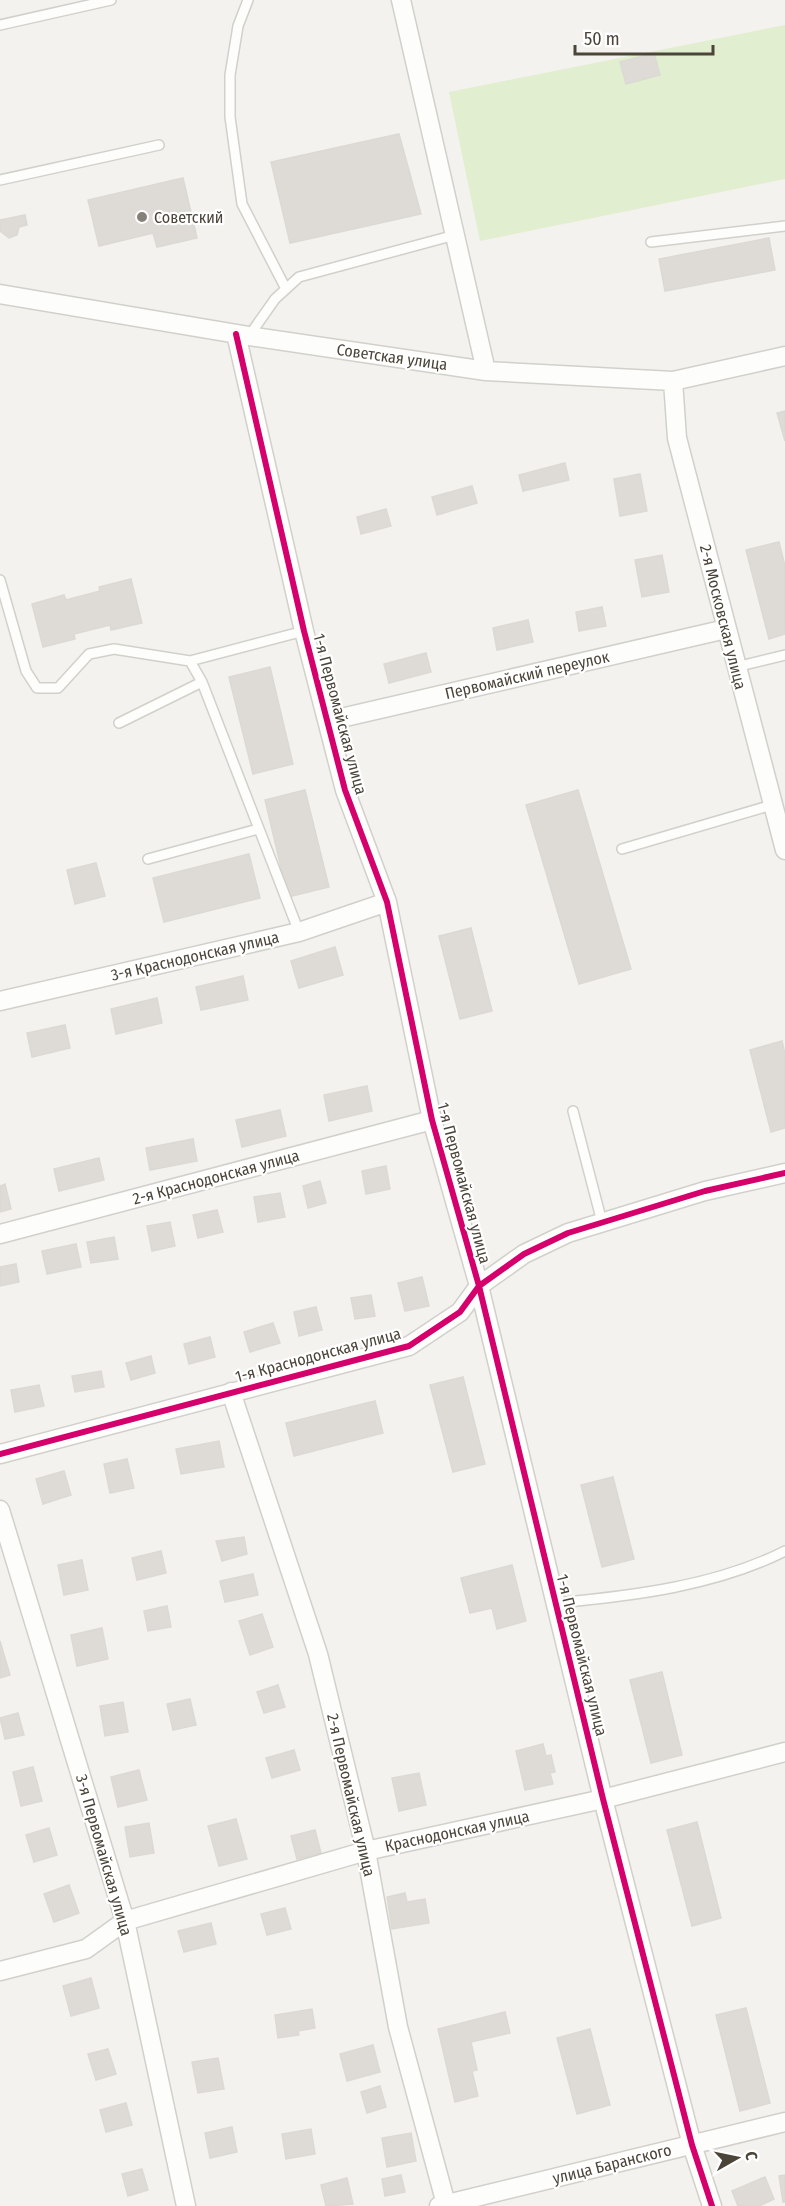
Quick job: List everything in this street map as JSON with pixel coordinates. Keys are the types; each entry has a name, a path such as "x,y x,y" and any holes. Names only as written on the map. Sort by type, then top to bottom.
{"street":[{"path":"401,0 486,371"},
{"name":"Советская улица","path":"0,294 243,335 486,371 673,381 785,356"},
{"name":"1-я Первомайская улица","path":"243,335 304,631 345,790 387,902 432,1120 479,1286 603,1799 692,2145 712,2206"},
{"name":"2-я Московская улица","path":"673,381 677,438 785,850"},
{"name":"Первомайский переулок","path":"328,721 726,629"},
{"name":"3-я Краснодонская улица","path":"0,1001 299,932 387,902"},
{"name":"2-я Краснодонская улица","path":"0,1234 432,1120"},
{"name":"1-я Краснодонская улица","path":"0,1454 409,1346 460,1312 479,1286 524,1254 568,1233 705,1191 785,1173"},
{"name":"2-я Первомайская улица","path":"231,1392 318,1654 366,1851 398,2027 443,2205"},
{"name":"3-я Первомайская улица","path":"0,1510 125,1921 186,2206"},
{"name":"Краснодонская улица","path":"0,1971 86,1949 125,1921 366,1851 603,1799 785,1752"},
{"name":"улица Баранского","path":"443,2205 785,2122"}],"lane":[{"path":"0,25 111,0"},
{"path":"248,0 238,26 230,75 230,117 242,204 286,289"},
{"path":"0,180 159,145"},
{"path":"651,242 785,226"},
{"path":"243,335 275,299 299,277 455,235"},
{"path":"0,580 26,671 37,688 58,688 89,654 114,648 190,661 304,631"},
{"path":"736,667 785,655"},
{"path":"190,661 202,682 299,932"},
{"path":"119,723 202,682"},
{"path":"622,849 772,805"},
{"path":"148,859 258,829"},
{"path":"573,1111 602,1222"},
{"path":"556,1603 645,1593 761,1563 785,1551"}],"green space":[{"path":"785,25 785,179 480,241 449,92"}],"building":[{"path":"654,53 660,75 626,84 620,62"},
{"path":"399,134 421,214 290,243 271,162"},
{"name":"Советский","path":"183,178 197,238 157,247 153,233 99,246 88,200"},
{"path":"25,215 27,225 19,227 17,235 9,238 0,231 0,220"},
{"path":"769,238 775,270 665,291 659,259"},
{"path":"785,411 785,441 777,413"},
{"path":"565,463 569,480 523,491 519,475"},
{"path":"640,474 647,511 620,516 614,479"},
{"path":"472,486 477,503 437,515 432,497"},
{"path":"386,509 391,526 361,534 357,517"},
{"path":"779,542 785,566 785,634 769,639 746,550"},
{"path":"662,555 669,592 642,597 635,560"},
{"path":"131,579 142,623 111,630 110,625 74,634 75,639 43,647 32,604 64,595 66,600 100,591 99,587"},
{"path":"602,607 606,626 579,631 576,612"},
{"path":"528,620 533,642 497,650 493,628"},
{"path":"426,653 431,672 389,683 384,664"},
{"path":"270,667 293,764 253,774 229,677"},
{"path":"305,790 329,887 288,897 265,800"},
{"path":"578,790 631,969 579,984 526,805"},
{"path":"249,854 260,898 164,922 153,878"},
{"path":"96,863 105,896 75,904 67,870"},
{"path":"471,928 492,1011 460,1019 439,936"},
{"path":"335,947 343,975 299,988 291,961"},
{"path":"243,976 248,1000 201,1010 196,987"},
{"path":"157,998 162,1023 116,1034 111,1009"},
{"path":"65,1025 70,1048 32,1057 27,1033"},
{"path":"782,1041 785,1054 785,1128 771,1132 750,1050"},
{"path":"367,1086 372,1111 329,1121 324,1095"},
{"path":"280,1110 286,1136 242,1147 236,1120"},
{"path":"193,1139 197,1161 150,1170 146,1148"},
{"path":"99,1158 104,1180 59,1191 54,1169"},
{"path":"386,1166 390,1189 366,1194 362,1171"},
{"path":"320,1181 326,1203 308,1208 303,1186"},
{"path":"5,1184 11,1209 0,1212 0,1186"},
{"path":"280,1193 285,1217 258,1222 254,1197"},
{"path":"217,1210 223,1232 198,1238 193,1215"},
{"path":"170,1222 175,1246 152,1251 147,1226"},
{"path":"114,1237 118,1259 91,1263 87,1242"},
{"path":"76,1244 81,1267 47,1274 42,1251"},
{"path":"16,1264 19,1282 0,1286 0,1267"},
{"path":"422,1277 429,1306 405,1311 398,1283"},
{"path":"371,1295 375,1316 355,1319 351,1298"},
{"path":"316,1307 322,1330 299,1336 294,1312"},
{"path":"273,1323 280,1343 250,1352 244,1332"},
{"path":"210,1337 215,1357 189,1364 184,1344"},
{"path":"151,1356 155,1373 131,1380 126,1363"},
{"path":"101,1371 104,1387 75,1392 72,1376"},
{"path":"463,1377 485,1464 453,1472 430,1385"},
{"path":"39,1385 44,1406 15,1412 11,1390"},
{"path":"375,1401 383,1433 294,1456 286,1423"},
{"path":"219,1441 224,1467 181,1474 176,1449"},
{"path":"127,1459 134,1488 110,1493 104,1464"},
{"path":"64,1471 71,1495 43,1504 36,1479"},
{"path":"613,1477 634,1559 602,1567 581,1485"},
{"path":"244,1537 247,1554 222,1561 216,1541"},
{"path":"161,1551 166,1573 137,1580 132,1558"},
{"path":"82,1560 88,1590 64,1595 58,1565"},
{"path":"512,1565 526,1621 497,1629 492,1608 470,1613 461,1578"},
{"path":"253,1574 258,1595 225,1602 220,1581"},
{"path":"167,1606 171,1627 148,1631 144,1611"},
{"path":"262,1614 273,1647 250,1655 239,1621"},
{"path":"102,1628 108,1659 77,1666 71,1635"},
{"path":"0,1641 10,1675 0,1678"},
{"path":"662,1672 682,1755 651,1763 630,1680"},
{"path":"278,1685 285,1707 264,1713 257,1692"},
{"path":"190,1699 196,1725 173,1730 167,1704"},
{"path":"123,1702 128,1732 105,1736 100,1706"},
{"path":"18,1713 24,1735 5,1739 0,1718"},
{"path":"543,1744 546,1756 551,1755 555,1772 550,1773 553,1784 525,1790 516,1751"},
{"path":"294,1750 300,1770 272,1778 266,1758"},
{"path":"33,1767 42,1801 21,1806 13,1772"},
{"path":"139,1770 147,1800 118,1807 111,1777"},
{"path":"419,1773 426,1805 399,1811 392,1778"},
{"path":"236,1819 247,1859 219,1866 208,1826"},
{"path":"697,1822 721,1918 692,1926 667,1830"},
{"path":"149,1823 154,1853 130,1857 125,1827"},
{"path":"49,1828 57,1855 34,1862 26,1835"},
{"path":"315,1830 321,1853 297,1859 291,1836"},
{"path":"69,1885 79,1913 54,1922 44,1894"},
{"path":"405,1893 407,1902 425,1899 429,1923 392,1929 387,1897"},
{"path":"285,1908 291,1929 267,1935 261,1914"},
{"path":"211,1923 216,1944 184,1952 178,1931"},
{"path":"91,1978 99,2008 71,2016 63,1986"},
{"path":"746,2008 770,2103 740,2111 716,2015"},
{"path":"312,2009 315,2028 298,2031 299,2035 278,2038 275,2015"},
{"path":"505,2012 510,2033 471,2042 477,2070 472,2071 478,2096 455,2102 438,2029"},
{"path":"590,2029 610,2105 577,2114 557,2038"},
{"path":"373,2045 380,2072 347,2081 340,2054"},
{"path":"108,2049 116,2074 96,2080 88,2054"},
{"path":"218,2058 224,2089 198,2093 192,2062"},
{"path":"380,2086 386,2107 367,2113 361,2092"},
{"path":"126,2103 132,2125 106,2132 100,2110"},
{"path":"232,2127 237,2152 210,2158 205,2133"},
{"path":"311,2129 315,2154 286,2159 282,2134"},
{"path":"411,2133 416,2161 387,2167 382,2138"},
{"path":"142,2169 148,2190 128,2196 122,2174"},
{"path":"401,2175 405,2192 385,2196 382,2179"},
{"path":"785,2175 785,2202 783,2202 779,2176"},
{"path":"765,2177 774,2199 759,2206 738,2206 732,2191"},
{"path":"347,2178 353,2204 326,2206 321,2185"}],"cycle path":[{"path":"236,334 304,631 345,790 387,902 432,1120 479,1286 603,1799 692,2145 712,2206"},
{"path":"0,1454 409,1346 460,1312 479,1286 524,1254 568,1233 705,1191 785,1173"}],"place":[{"name":"Советский","path":"142,217"}]}
